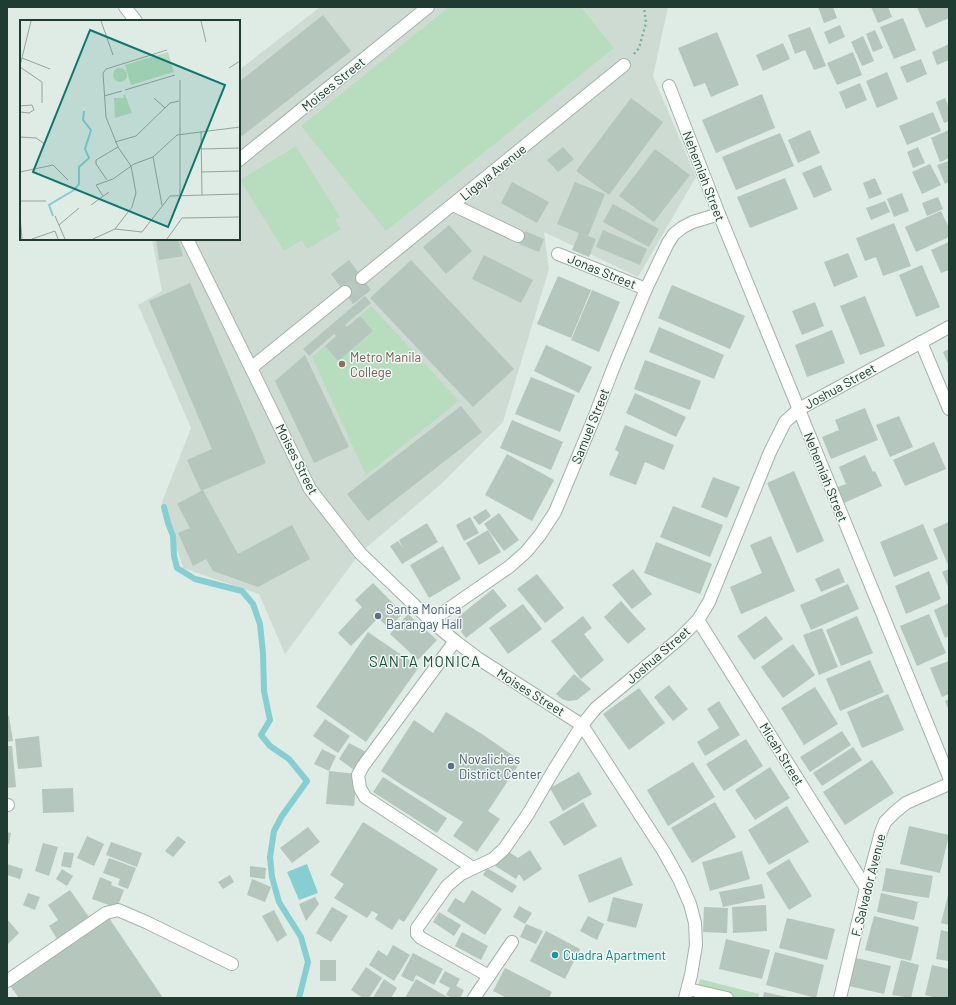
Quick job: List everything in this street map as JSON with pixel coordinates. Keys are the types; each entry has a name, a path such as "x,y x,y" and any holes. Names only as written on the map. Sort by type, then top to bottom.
{"street":[{"path":"125,7 135,20"},
{"name":"Moises Street","path":"240,159 428,7"},
{"name":"Ligaya Avenue","path":"362,278 624,65"},
{"name":"Nehemiah Street","path":"669,86 719,214 949,777"},
{"path":"453,205 518,236"},
{"name":"Samuel Street","path":"431,621 509,567 526,552 555,512 646,288 668,243 674,234 683,227 693,222 719,214"},
{"name":"Moises Street","path":"187,240 310,489 360,553 431,621 455,641 479,659 582,725 664,852 679,879 690,904 695,923 696,945 691,976 686,993"},
{"name":"Jonas Street","path":"558,254 646,288"},
{"path":"251,368 345,292"},
{"name":"Joshua Street","path":"489,976 421,938 417,934 417,928 447,886 461,874 493,859 504,849 528,814 582,725 596,708 679,639 698,620 709,602 770,452 785,422 799,410 949,327"},
{"path":"920,342 949,409"},
{"name":"Micah Street","path":"698,620 866,888"},
{"path":"455,641 363,766 358,775 360,788 365,797 473,868"},
{"name":"F. Salvador Avenue","path":"840,998 866,888 885,822 894,812 906,803 949,784"},
{"path":"7,981 106,913 118,910 232,964"},
{"path":"474,998 512,942"},
{"path":"686,993 727,998"}],"path":[{"path":"624,65 639,48 646,23 644,7"}],"shaded area":[{"name":"Metro Manila College","path":"320,7 668,7 653,76 696,177 638,277 544,232 549,269 503,422 440,485 360,553 285,654 259,594 183,568 162,502 191,428 138,305 162,291 152,240 240,240 240,69"}],"green space":[{"path":"449,7 581,7 614,48 386,231 301,126"},
{"path":"296,146 340,217 335,220 341,229 307,249 302,240 284,251 240,180"},
{"path":"371,306 459,401 366,475 312,357 325,346 338,360 373,331 360,316"},
{"path":"700,979 759,994 758,998 695,998"}],"water":[{"path":"307,864 318,893 299,900 287,872"}],"building":[{"path":"818,7 833,7 837,18 824,23"},
{"path":"871,7 888,7 892,17 878,23"},
{"path":"917,7 947,7 949,11 949,18 926,28"},
{"path":"323,15 351,51 242,136 240,133 240,81"},
{"path":"903,18 916,50 894,59 880,27"},
{"path":"840,25 845,37 829,44 824,32"},
{"path":"810,27 826,66 814,70 805,50 795,54 788,35"},
{"path":"875,30 883,48 873,52 866,34"},
{"path":"717,32 739,85 711,97 705,83 694,87 678,48"},
{"path":"863,36 874,61 862,66 851,42"},
{"path":"783,43 790,59 763,71 756,55"},
{"path":"949,44 949,60 937,65 932,52"},
{"path":"853,52 862,75 837,85 827,63"},
{"path":"921,59 927,74 907,83 900,67"},
{"path":"887,72 898,99 877,108 866,81"},
{"path":"860,83 867,100 846,109 839,92"},
{"path":"762,94 775,128 716,153 702,120"},
{"path":"631,98 663,122 609,195 576,171"},
{"path":"945,98 949,108 949,121 944,123 936,102"},
{"path":"933,112 941,131 907,145 899,126"},
{"path":"810,130 820,153 798,163 788,140"},
{"path":"949,130 949,158 940,162 931,138"},
{"path":"780,133 794,166 736,190 722,157"},
{"path":"563,147 574,159 558,172 547,160"},
{"path":"918,147 925,163 913,168 907,152"},
{"path":"655,149 690,175 654,222 619,196"},
{"path":"949,161 949,182 945,184 937,165"},
{"path":"930,164 941,185 922,194 912,172"},
{"path":"821,165 832,190 814,198 802,173"},
{"path":"785,178 798,209 750,228 737,197"},
{"path":"875,178 882,194 869,199 863,183"},
{"path":"512,182 549,202 537,223 501,203"},
{"path":"575,182 605,194 588,236 596,239 589,257 572,250 579,233 557,224"},
{"path":"902,193 909,211 894,217 887,199"},
{"path":"938,197 943,209 927,216 922,203"},
{"path":"885,201 890,212 871,220 866,208"},
{"path":"613,204 659,229 649,247 603,222"},
{"path":"941,211 949,228 949,237 916,252 905,227"},
{"path":"894,223 911,266 883,276 876,257 865,261 856,238"},
{"path":"449,225 472,251 446,274 423,247"},
{"path":"603,230 647,249 640,265 596,247"},
{"path":"525,231 544,239 539,252 519,244"},
{"path":"156,240 178,240 183,256 159,260"},
{"path":"949,242 949,270 941,273 931,250"},
{"path":"848,253 858,277 834,287 824,262"},
{"path":"484,255 533,280 521,303 472,279"},
{"path":"349,260 371,290 353,304 331,274"},
{"path":"411,260 514,369 473,407 370,298"},
{"path":"922,265 940,307 916,317 899,275"},
{"path":"558,276 591,290 571,338 537,324"},
{"path":"190,283 266,463 201,491 187,460 212,449 149,301"},
{"path":"672,285 745,316 730,349 658,318"},
{"path":"592,290 620,302 599,352 571,340"},
{"path":"365,296 371,303 345,325 347,327 360,316 373,331 338,361 325,346 336,336 334,334 309,356 303,349"},
{"path":"865,296 885,346 860,355 840,306"},
{"path":"815,302 824,326 802,335 792,311"},
{"path":"659,327 724,355 714,379 649,352"},
{"path":"832,330 845,363 807,377 795,345"},
{"path":"546,345 592,367 579,393 534,371"},
{"path":"949,349 949,366 943,352"},
{"path":"305,355 349,447 314,463 275,381"},
{"path":"645,360 701,381 690,410 634,389"},
{"path":"531,377 575,395 560,432 515,414"},
{"path":"635,393 686,417 676,437 626,413"},
{"path":"461,406 482,432 368,521 347,494"},
{"path":"865,408 878,440 831,459 822,437 839,430 835,420"},
{"path":"899,416 913,447 890,457 876,425"},
{"path":"512,420 563,442 551,470 500,448"},
{"path":"625,425 674,445 664,470 645,462 636,485 609,475 619,452 615,450"},
{"path":"934,442 946,469 905,486 893,460"},
{"path":"507,454 554,480 532,521 485,495"},
{"path":"865,455 882,486 842,504 835,488 846,484 839,467"},
{"path":"794,471 824,541 797,553 767,483"},
{"path":"713,477 740,487 727,518 701,507"},
{"path":"203,490 238,554 292,525 310,559 258,587 213,571 206,559 193,566 178,533 190,528 177,504"},
{"path":"673,506 723,525 710,557 660,537"},
{"path":"486,509 491,516 479,525 473,517"},
{"path":"499,513 519,540 504,551 484,524"},
{"path":"470,517 479,533 464,541 456,525"},
{"path":"949,522 949,564 948,565 933,529"},
{"path":"427,523 438,542 402,564 390,546 398,541 403,548 399,540"},
{"path":"923,524 938,559 894,577 880,542"},
{"path":"488,530 501,552 479,565 466,543"},
{"path":"771,536 795,591 741,614 730,587 762,573 750,545"},
{"path":"656,542 712,564 700,594 644,573"},
{"path":"443,546 461,579 429,598 410,565"},
{"path":"839,568 845,582 821,592 815,579"},
{"path":"633,569 652,594 632,609 612,585"},
{"path":"949,569 949,589 942,572"},
{"path":"929,571 941,599 906,614 895,586"},
{"path":"537,574 564,608 545,623 517,589"},
{"name":"Santa Monica Barangay Hall","path":"373,583 403,613 389,628 378,618 351,646 338,633 362,607 355,600"},
{"path":"848,584 859,609 811,630 800,605"},
{"path":"493,589 507,606 466,638 453,621"},
{"path":"621,601 646,629 628,644 604,617"},
{"path":"949,603 949,636 945,638 934,610"},
{"path":"523,604 542,629 508,654 489,628"},
{"path":"408,614 437,640 418,660 390,634"},
{"path":"929,614 946,653 917,666 900,626"},
{"path":"583,616 592,628 584,634 604,660 581,679 551,641"},
{"path":"766,616 783,639 754,660 737,636"},
{"path":"857,616 873,653 841,666 826,630"},
{"path":"822,628 838,667 819,675 803,635"},
{"path":"368,632 419,667 366,742 316,707"},
{"path":"793,644 815,675 783,698 761,667"},
{"path":"870,660 884,692 840,711 826,679"},
{"path":"949,661 949,694 942,697 930,668"},
{"path":"574,674 591,689 577,700 568,701 562,699 556,694"},
{"path":"669,685 688,709 673,721 654,697"},
{"path":"815,687 838,724 804,745 781,708"},
{"path":"639,688 665,723 629,750 603,714"},
{"path":"888,694 904,730 862,748 847,712"},
{"path":"949,699 949,711 945,701"},
{"path":"719,701 740,735 705,756 697,742 719,728 707,709"},
{"name":"Novaliches District Center","path":"446,712 482,734 521,761 488,811 500,819 477,852 453,836 463,822 381,771 414,720 433,733"},
{"path":"7,715 9,716 13,741 7,742"},
{"path":"325,719 350,736 338,753 313,736"},
{"path":"842,731 851,745 810,772 800,757"},
{"path":"39,736 42,767 18,769 15,739"},
{"path":"746,739 763,766 724,791 706,764"},
{"path":"349,743 368,753 357,772 339,759"},
{"path":"7,746 12,746 16,787 7,788"},
{"path":"853,747 862,760 822,786 813,773"},
{"path":"322,749 336,756 329,771 314,764"},
{"path":"872,760 894,793 845,825 823,792"},
{"path":"693,762 715,797 668,826 647,790"},
{"path":"770,767 790,798 755,820 735,790"},
{"path":"329,771 357,774 354,806 326,804"},
{"path":"579,772 592,794 563,811 550,788"},
{"path":"383,777 447,818 437,833 373,792"},
{"path":"73,788 74,812 43,813 42,789"},
{"path":"583,802 597,826 564,846 549,822"},
{"path":"715,802 736,837 692,863 671,828"},
{"path":"787,806 809,842 769,865 748,830"},
{"path":"363,822 438,869 404,922 399,919 392,930 375,919 378,914 372,911 367,918 334,898 344,884 330,875"},
{"path":"909,826 949,835 940,873 900,864"},
{"path":"308,827 320,842 292,863 280,848"},
{"path":"7,832 11,833 9,844 7,844"},
{"path":"87,836 104,844 94,866 77,858"},
{"path":"178,836 186,842 173,857 165,851"},
{"path":"111,842 142,853 137,867 106,855"},
{"path":"43,843 58,847 49,876 35,871"},
{"path":"506,850 518,858 530,850 542,869 524,881 519,874 516,879 495,866"},
{"path":"742,851 750,879 710,891 702,862"},
{"path":"64,852 74,853 71,868 61,866"},
{"path":"621,857 633,885 589,903 578,875"},
{"path":"109,858 136,868 128,889 118,885 120,879 103,873"},
{"path":"789,859 812,896 789,910 766,873"},
{"path":"7,864 23,869 20,879 7,875"},
{"path":"250,866 266,868 265,879 250,877"},
{"path":"487,868 517,886 512,893 483,875"},
{"path":"886,868 933,876 929,898 882,891"},
{"path":"62,869 73,876 67,886 56,879"},
{"path":"230,875 234,882 223,889 218,882"},
{"path":"100,877 112,882 111,885 124,890 117,908 92,899"},
{"path":"252,879 271,887 265,902 247,895"},
{"path":"762,884 765,898 723,907 719,892"},
{"path":"70,890 89,917 57,939 49,926 58,920 48,905"},
{"path":"472,890 502,909 485,935 447,911 455,898 464,903"},
{"path":"28,893 40,897 35,910 23,905"},
{"path":"881,893 918,902 914,920 877,912"},
{"path":"949,895 949,925 941,923"},
{"path":"315,897 319,904 306,921 299,904"},
{"path":"613,897 643,904 636,928 607,921"},
{"path":"766,905 767,931 733,933 732,907"},
{"path":"519,906 532,913 525,924 513,917"},
{"path":"332,907 348,916 331,942 316,933"},
{"path":"704,907 728,908 727,933 703,932"},
{"path":"274,910 287,935 277,942 262,916"},
{"path":"439,912 461,925 454,936 433,922"},
{"path":"107,915 163,998 19,998 8,983"},
{"path":"588,916 604,924 597,940 580,931"},
{"path":"874,916 919,927 911,961 865,950"},
{"path":"787,918 835,929 827,960 779,948"},
{"path":"7,919 19,933 8,944 7,943"},
{"path":"526,924 543,931 536,944 520,937"},
{"path":"941,930 949,932 949,961 936,959"},
{"name":"Cuadra Apartment","path":"546,931 580,949 565,979 530,961"},
{"path":"462,932 488,946 481,960 455,946"},
{"path":"726,939 770,950 762,979 719,969"},
{"path":"393,945 410,955 394,981 369,965 378,950 387,956"},
{"path":"775,952 824,965 816,998 766,985"},
{"path":"413,953 443,969 434,985 416,975 413,982 401,976"},
{"path":"856,958 891,966 884,994 849,986"},
{"path":"320,960 336,960 336,981 320,981"},
{"path":"901,960 919,965 911,998 892,995"},
{"path":"932,965 949,969 949,998 937,998 925,995"},
{"path":"366,967 382,978 369,998 363,998 351,990"},
{"path":"505,968 552,992 549,998 507,998 493,991"},
{"path":"445,971 460,979 456,986 464,990 460,998 452,998 446,995 450,988 439,982"},
{"path":"384,979 397,988 391,998 373,998"},
{"path":"416,979 449,998 405,998"},
{"path":"764,992 787,997 787,998 763,998"}],"waterway":[{"path":"164,507 173,536 174,556 177,568 195,579 242,591 253,604 260,624 263,653 264,691 270,720 261,735 270,746 289,759 307,781 282,816 274,831 270,857 272,877 279,902 301,937 308,962 299,998"}],"tunnel":[{"path":"345,292 362,278"}],"place":[{"name":"Metro Manila College","path":"342,364"},
{"name":"Santa Monica Barangay Hall","path":"378,616"},
{"name":"Novaliches District Center","path":"451,766"},
{"name":"Cuadra Apartment","path":"555,955"}],"district":[{"name":"SANTA MONICA","path":"425,661"}]}
